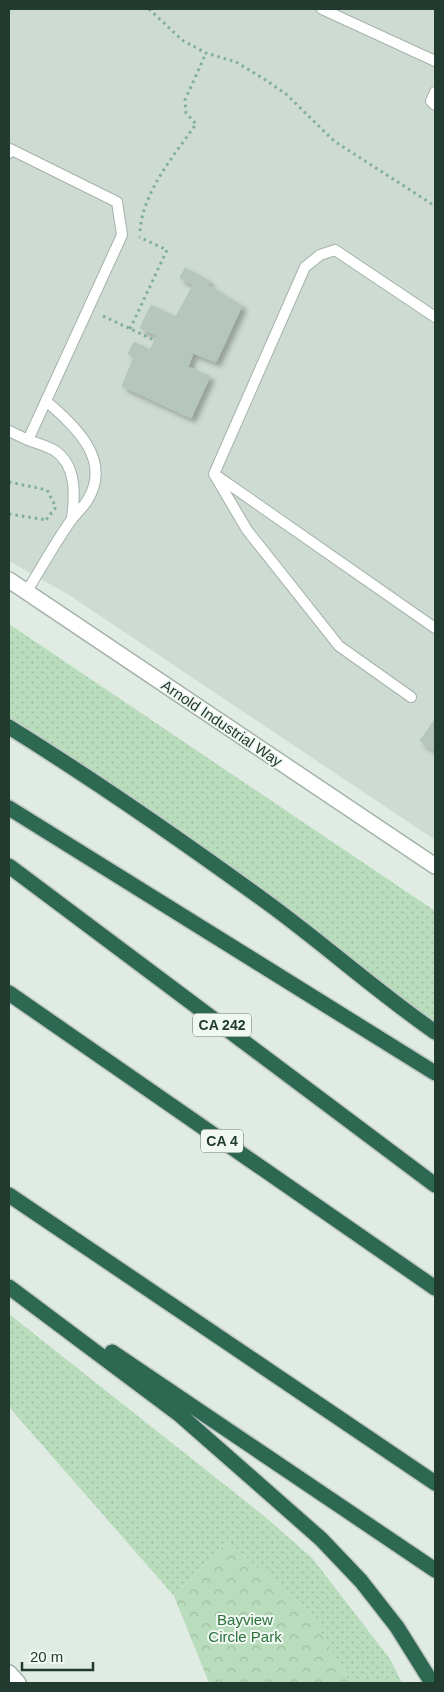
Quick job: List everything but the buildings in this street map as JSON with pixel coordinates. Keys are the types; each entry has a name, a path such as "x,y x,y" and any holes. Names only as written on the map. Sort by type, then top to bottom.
{"highway":[{"path":"9,727 111,792 266,902 383,996 435,1032"},
{"path":"9,808 435,1073"},
{"name":"CA 242","path":"9,866 435,1184"},
{"name":"CA 4","path":"9,993 435,1288"},
{"path":"9,1195 435,1483"},
{"path":"9,1283 435,1570"},
{"path":"9,1287 180,1415 321,1539 361,1581 397,1627 432,1683"}],"street":[{"name":"Arnold Industrial Way","path":"9,580 435,866"},
{"path":"9,1673 18,1683"}],"lane":[{"path":"322,9 435,61"},
{"path":"435,92 431,101 435,105"},
{"path":"9,153 10,149 117,202 122,235 28,440"},
{"path":"214,474 304,267 320,255 336,250 435,317"},
{"path":"27,591 72,519 87,501 95,484 95,468 92,453 84,437 46,401"},
{"path":"9,431 55,451 70,472 76,490 72,519"},
{"path":"214,474 435,628"},
{"path":"214,474 247,530 339,646 411,697"}],"path":[{"path":"149,9 182,40 206,54 236,62 286,94 334,141 435,206"},
{"path":"130,329 167,250 139,238 141,216 159,177 196,124 186,114 185,100 206,54"},
{"path":"88,309 154,340"},
{"path":"9,482 47,490 56,507 46,520"},
{"path":"9,514 46,520 65,530"}],"shaded area":[{"path":"9,9 435,9 435,840 69,595 9,561"}],"green space":[{"path":"9,624 435,911 435,1032 266,902 9,727"},
{"path":"9,1314 263,1515 312,1558 390,1659 402,1683 350,1683 308,1610 227,1542 174,1596 9,1407"},
{"name":"Bayview Circle Park","path":"227,1542 308,1610 350,1683 209,1683 174,1596"}]}
